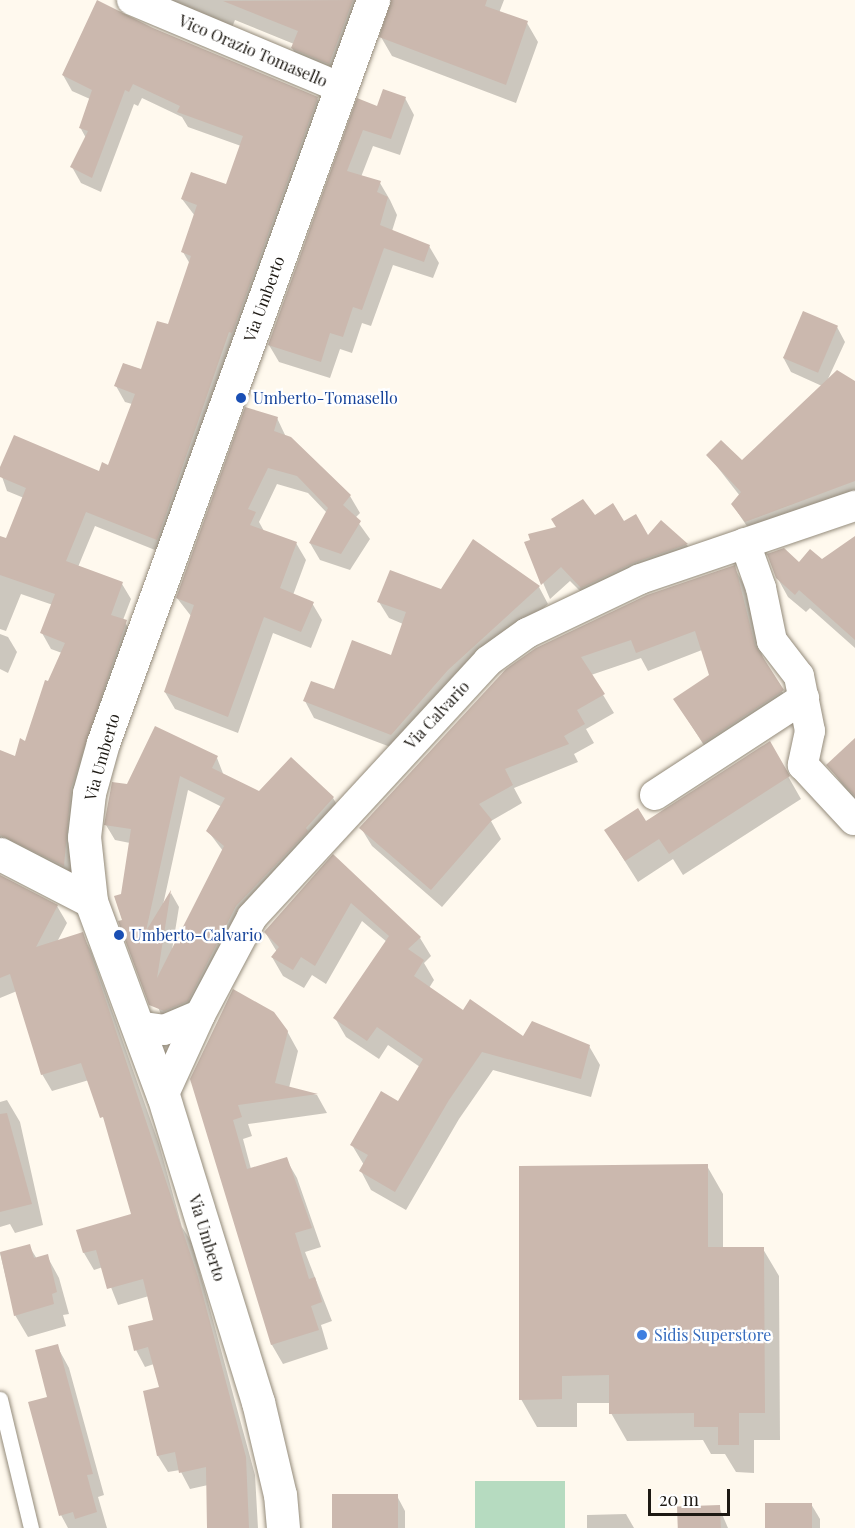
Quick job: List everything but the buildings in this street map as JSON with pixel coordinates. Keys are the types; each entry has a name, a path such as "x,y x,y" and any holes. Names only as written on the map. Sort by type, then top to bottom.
{"main road":[{"name":"Via Umberto","path":"283,1528 280,1495 258,1402 163,1096 91,901 84,837 89,793 103,743 373,0"},
{"path":"0,854 91,901"}],"street":[{"name":"Vico Orazio Tomasello","path":"132,0 341,88"},
{"name":"Via Calvario","path":"163,1096 200,1015 252,917 488,661 527,633 640,579 855,506"},
{"path":"745,543 761,588 772,641 799,676 810,731 803,765 854,820"},
{"path":"655,795 804,698"},
{"path":"137,1026 164,1030 200,1015"}],"lane":[{"path":"0,1399 31,1528"}],"green space":[{"path":"475,1481 565,1481 565,1528 475,1528"}],"place":[{"name":"Umberto-Tomasello","path":"241,398"},
{"name":"Umberto-Calvario","path":"119,935"},
{"name":"Sidis Superstore","path":"642,1335"}]}
